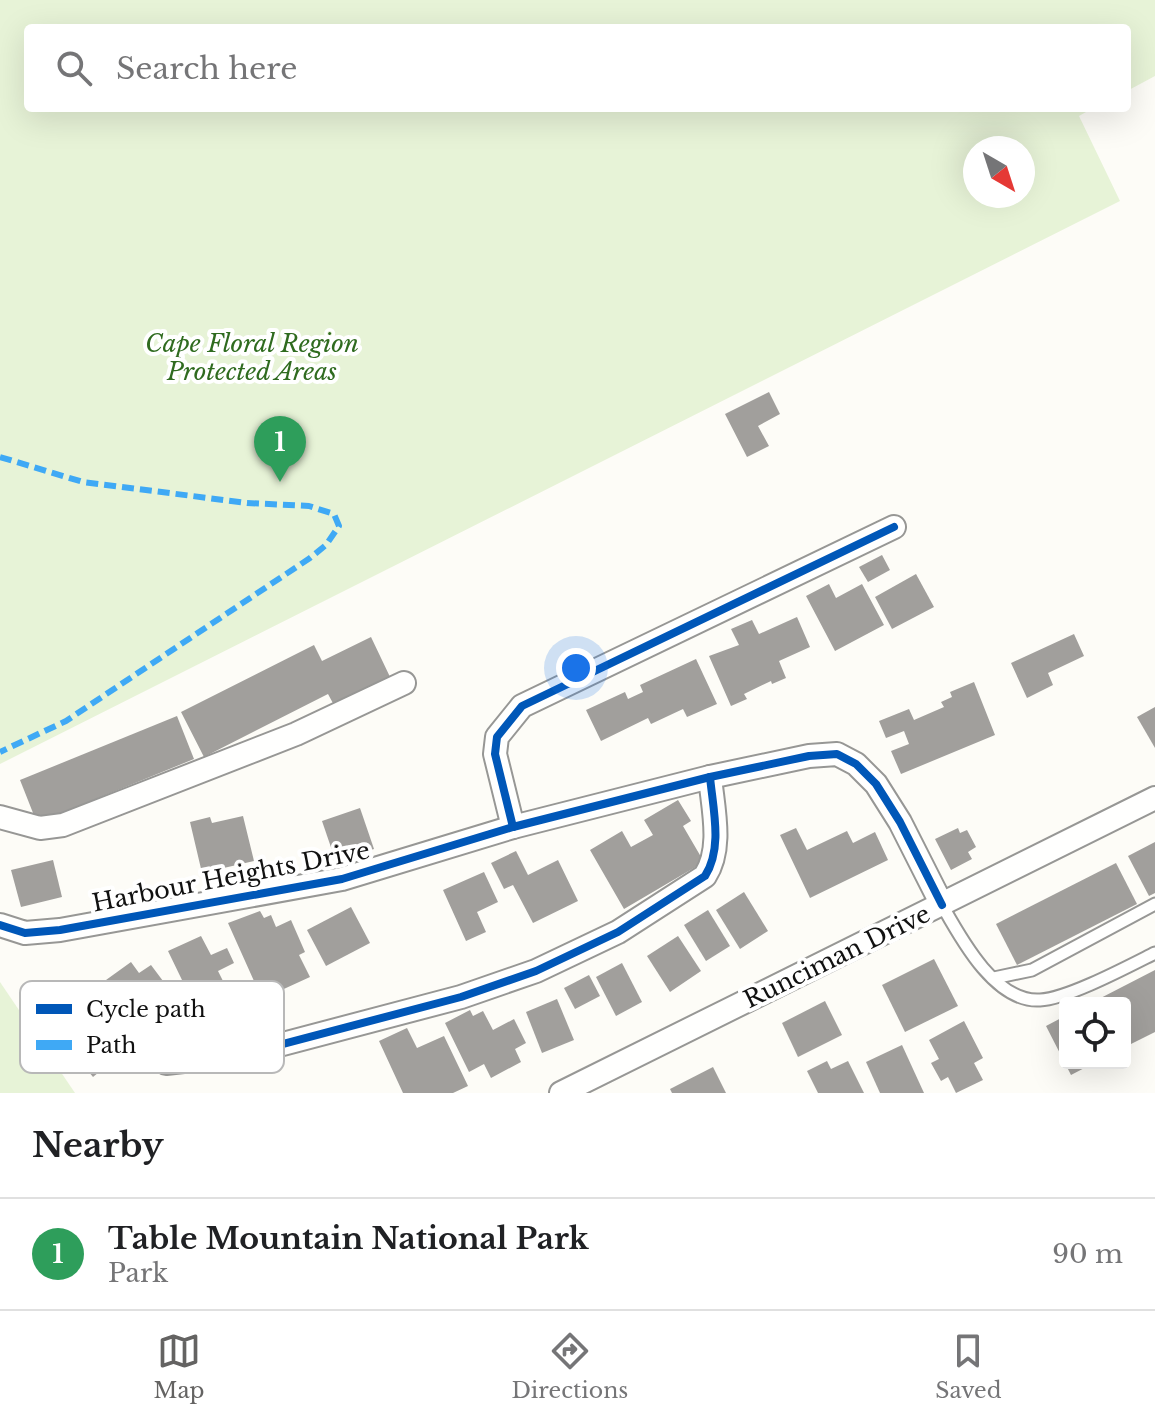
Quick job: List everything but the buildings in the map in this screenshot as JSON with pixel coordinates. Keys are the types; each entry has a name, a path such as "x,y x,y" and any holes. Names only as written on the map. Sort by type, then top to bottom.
{"street":[{"path":"513,827 495,754 497,737 522,706 894,527"},
{"path":"0,817 40,828 63,825 296,734 404,683"},
{"name":"Harbour Heights Drive","path":"0,925 25,933 60,930 342,879 513,827 710,777 809,756 837,754 856,764 876,784 900,822 942,905"},
{"path":"284,1044 461,997 536,971 618,932 705,876 713,863 716,838 710,777"},
{"name":"Runciman Drive","path":"561,1093 1155,798"}],"lane":[{"path":"994,978 1032,970 1155,904"},
{"path":"942,905 974,959 1016,994 1041,1000 1121,970 1155,953"}],"green space":[{"name":"Cape Floral Region Protected Areas","path":"0,0 1155,0 1155,76 1131,89 1131,24 24,24 24,112 1086,112 1079,116 1120,201 0,764"},
{"path":"0,982 20,1012 20,1073 61,1073 75,1093 0,1093"}],"marked path":[{"path":"0,457 83,482 247,503 309,506 334,514 339,526 326,545 310,558 66,721 0,752"}],"cycle path":[{"path":"513,827 495,754 497,737 522,706 894,527"},
{"path":"0,925 25,933 60,930 342,879 513,827 710,777 809,756 837,754 856,764 876,784 900,822 942,905"},
{"path":"284,1044 461,997 536,971 618,932 705,876 711,865 715,841 710,777"}],"place":[{"name":"Table Mountain National Park","path":"280,482"}]}
